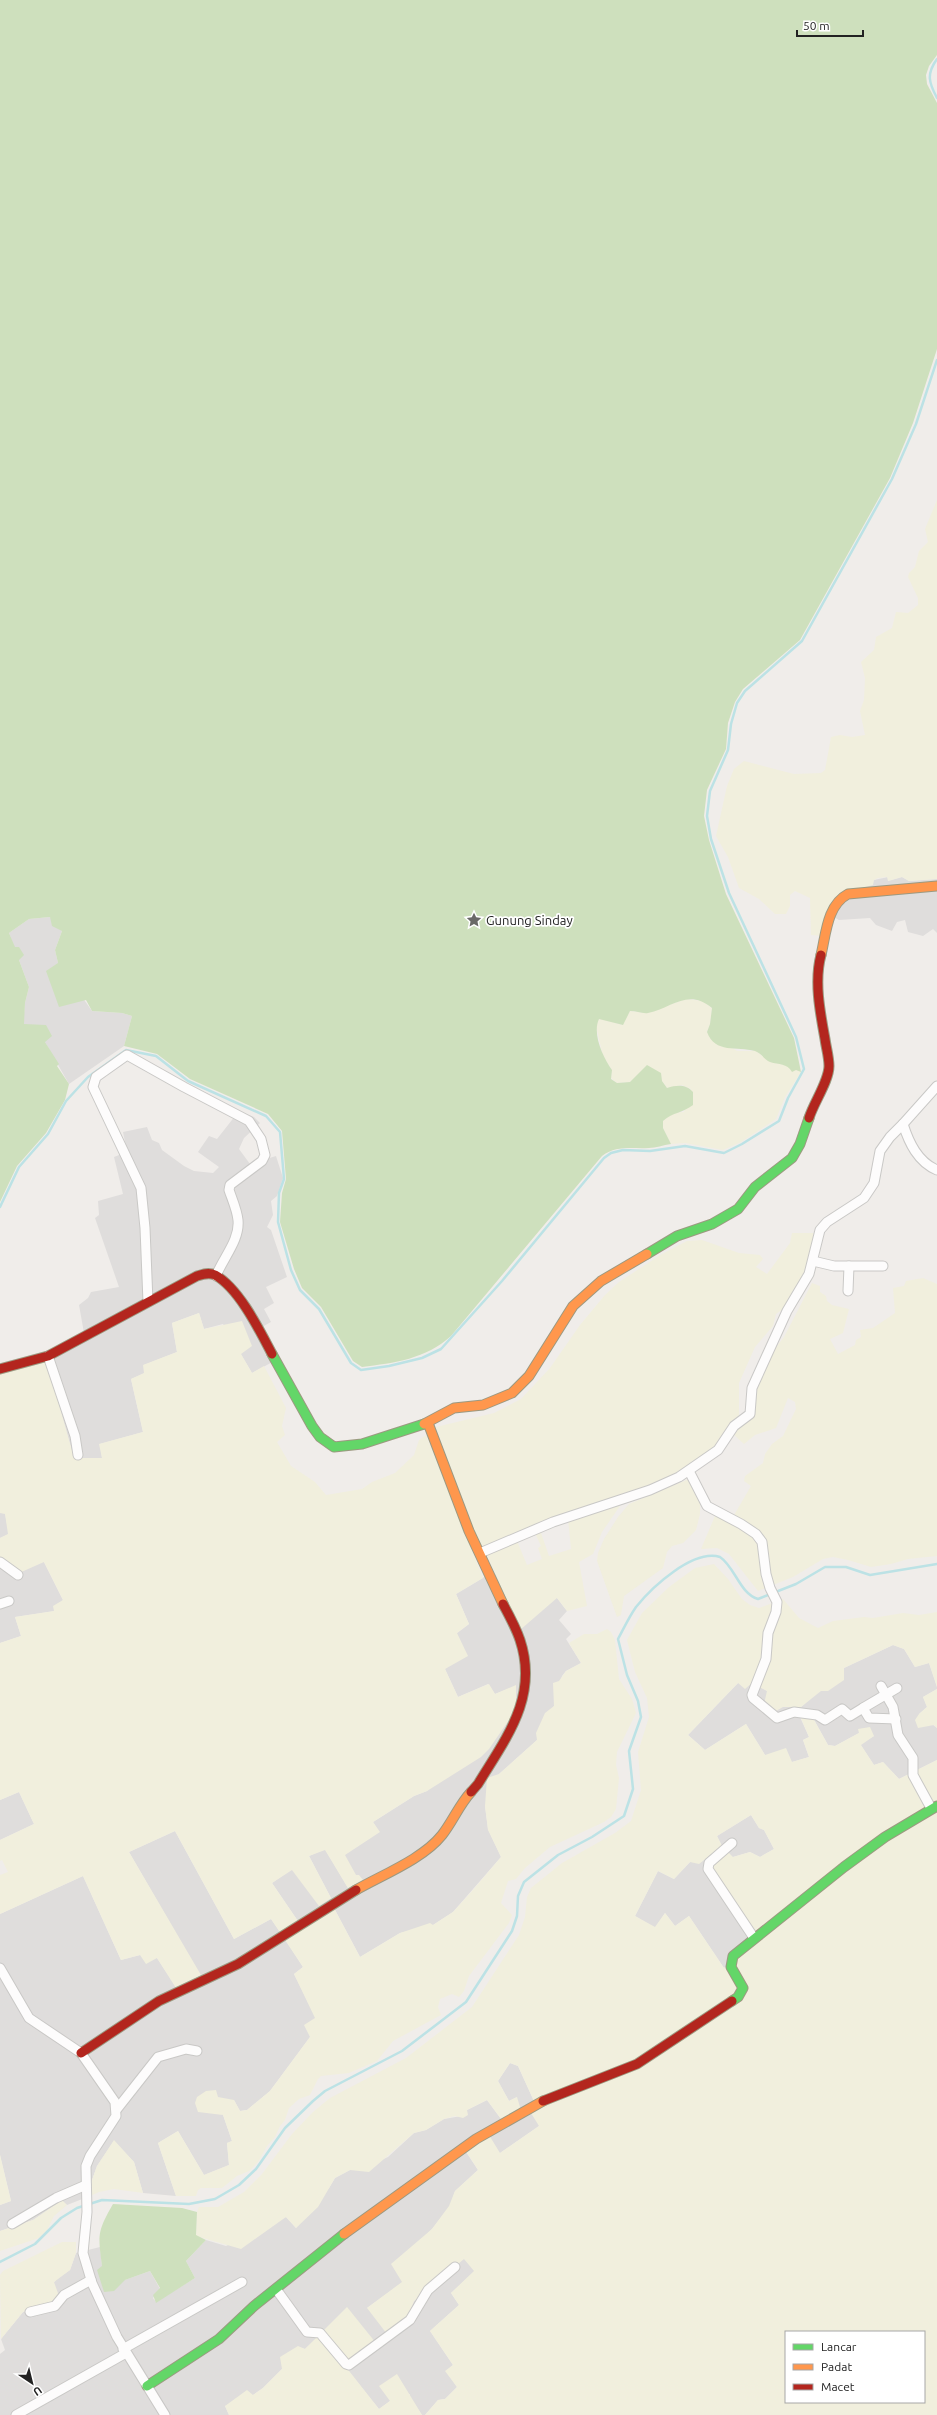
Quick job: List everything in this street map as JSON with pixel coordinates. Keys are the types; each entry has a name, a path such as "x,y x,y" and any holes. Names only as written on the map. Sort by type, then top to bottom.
{"street":[{"path":"0,1369 48,1356 205,1273 216,1276 240,1298 302,1410 312,1426 327,1444 340,1448 351,1447 428,1423 454,1408 483,1405 512,1394 529,1376 579,1299 601,1281 676,1236 728,1217 738,1209 755,1187 792,1158 800,1144 814,1101 827,1078 829,1066 821,1016 818,967 832,911 839,899 848,894 937,886"},
{"path":"148,1302 145,1228 141,1188 93,1087 96,1076 127,1055 178,1084 249,1121 262,1139 265,1155 262,1161 230,1185 229,1190 238,1220 237,1230 234,1242 216,1276"},
{"path":"480,1553 553,1522 650,1490 689,1471 718,1450 734,1426 750,1414 752,1388 763,1360 779,1331 787,1311 809,1274 820,1230 827,1222 855,1206 867,1194 874,1183 880,1151 890,1137 937,1086"},
{"path":"903,1124 913,1149 930,1167 937,1170"},
{"path":"813,1261 834,1266 884,1266"},
{"path":"848,1291 849,1266"},
{"path":"48,1356 75,1436 78,1455"},
{"path":"81,2053 159,2001 238,1964 349,1894 407,1863 426,1850 442,1836 461,1804 478,1784 517,1719 525,1693 524,1665 520,1640 469,1531 428,1423"},
{"path":"689,1471 707,1506 741,1524 756,1534 762,1542 766,1574 777,1602 776,1612 768,1633 766,1659 752,1695 753,1698 777,1718 794,1712 817,1715 825,1720 842,1709 850,1716 897,1688"},
{"path":"0,1562 18,1575"},
{"path":"0,1604 9,1601"},
{"path":"147,2386 219,2339 276,2288 356,2224 476,2139 497,2129 539,2103 637,2064 738,1997 743,1988 730,1967 731,1960 754,1938 879,1841 934,1807 913,1775 913,1758 898,1735 896,1719 882,1686"},
{"path":"863,1708 870,1718 896,1719"},
{"path":"732,1843 709,1863 708,1869 754,1938"},
{"path":"0,1968 29,2018 81,2053 111,2093 117,2109"},
{"path":"165,2415 125,2351 91,2280 82,2246 87,2212 85,2187 86,2166 90,2156 112,2123 117,2109 158,2057 186,2049 198,2052"},
{"path":"12,2224 56,2198 85,2187"},
{"path":"276,2288 307,2332 320,2333 346,2364 349,2365 410,2320 428,2290 455,2267"},
{"path":"30,2312 55,2306 64,2295 91,2280"},
{"path":"16,2415 242,2282"}],"shaded area":[{"path":"937,500 937,879 909,881 902,877 888,881 887,877 878,878 874,880 873,885 840,894 823,936 811,935 810,898 795,891 790,895 790,906 786,914 775,914 759,899 739,888 728,857 716,836 727,786 734,769 744,761 794,774 821,773 825,770 831,737 840,735 852,737 865,735 860,711 864,700 865,678 861,662 874,650 876,637 892,628 896,612 908,613 918,605 918,598 908,577 909,573 915,567 919,551 928,542 925,529"},
{"path":"888,877 888,881 902,877 909,881 937,879 937,933 933,929 923,936 908,932 905,920 897,922 892,931 876,925 870,918 839,920 830,915 831,906 874,880"},
{"path":"50,917 62,931 55,950 58,963 92,1011 122,1013 132,1016 124,1046 69,1084 45,1042 23,1025 25,1003 29,987 9,933 29,919"},
{"path":"686,999 703,1001 712,1008 710,1024 707,1032 737,1051 756,1051 769,1061 785,1065 801,1072 785,1097 776,1119 741,1142 723,1150 685,1143 671,1144 663,1128 663,1121 672,1113 684,1112 691,1089 682,1085 667,1088 662,1081 637,1078 630,1082 617,1083 611,1078 612,1070 603,1057 596,1026 599,1018 622,1025 630,1011 646,1013"},
{"path":"239,1111 254,1117 260,1123 244,1138 239,1149 250,1164 276,1156 283,1178 277,1196 271,1201 273,1215 267,1227 271,1230 287,1277 266,1287 274,1303 264,1309 271,1322 262,1327 278,1359 252,1373 223,1324 204,1329 199,1313 172,1323 177,1352 144,1365 145,1373 131,1379 143,1432 100,1444 102,1458 74,1458 47,1365 84,1333 79,1305 88,1298 91,1292 119,1287 95,1218 99,1215 98,1201 123,1194 114,1157 127,1152 123,1132 147,1127 152,1140 159,1143 162,1150 184,1166 194,1171 213,1173 219,1167 198,1152 209,1136 217,1139"},
{"path":"792,1233 814,1233 805,1273 783,1309 776,1314 773,1326 755,1347 739,1383 739,1415 715,1447 677,1474 648,1486 570,1512 484,1546 479,1544 436,1427 494,1413 521,1399 550,1368 580,1325 605,1295 619,1282 662,1254 687,1241 702,1240 739,1253 760,1255 763,1259 756,1267 767,1274 790,1243"},
{"path":"923,1278 937,1284 937,1556 908,1559 891,1564 871,1567 833,1557 823,1559 793,1577 758,1591 729,1554 717,1548 701,1549 715,1516 730,1522 751,1486 744,1481 745,1476 763,1463 765,1454 772,1444 783,1436 796,1409 795,1402 788,1398 776,1428 755,1435 744,1444 733,1434 734,1429 752,1417 754,1390 766,1360 784,1337 812,1283 820,1286 820,1292 826,1296 827,1301 832,1305 849,1309 843,1333 830,1339 838,1354 855,1345 856,1340 861,1337 860,1330 873,1328 895,1313 893,1288 904,1286 906,1281"},
{"path":"199,1313 204,1329 242,1321 252,1346 241,1354 252,1373 264,1366 286,1408 282,1426 285,1435 277,1442 291,1466 315,1482 326,1495 362,1489 372,1482 395,1473 414,1455 419,1440 426,1435 483,1578 456,1594 469,1624 457,1633 468,1656 445,1669 458,1697 489,1684 495,1694 516,1685 516,1705 513,1714 489,1749 481,1757 427,1791 414,1796 373,1822 380,1832 345,1855 356,1875 359,1875 363,1880 348,1888 325,1850 309,1856 331,1898 319,1906 292,1870 272,1883 302,1927 334,1908 360,1957 400,1933 430,1923 433,1925 453,1912 501,1857 488,1830 485,1806 487,1778 499,1774 537,1740 536,1733 545,1713 554,1706 553,1683 559,1681 566,1671 581,1663 569,1643 584,1634 597,1634 607,1629 611,1632 615,1640 619,1679 632,1699 636,1713 617,1752 616,1765 619,1778 616,1809 611,1817 604,1822 550,1847 525,1868 516,1879 508,1881 501,1903 512,1915 509,1923 469,1976 464,1991 459,1997 452,1994 440,1999 438,2007 441,2015 393,2041 377,2061 349,2073 321,2076 310,2095 299,2099 289,2108 285,2120 280,2126 275,2137 267,2146 258,2162 249,2171 237,2176 222,2188 201,2188 198,2190 196,2196 176,2196 158,2143 178,2131 204,2175 229,2165 227,2143 232,2141 223,2115 198,2112 195,2103 197,2097 206,2091 216,2090 218,2097 234,2100 240,2111 247,2110 270,2091 310,2037 304,2025 315,2018 294,1974 303,1967 271,1919 234,1939 175,1831 129,1852 201,1975 176,1988 157,1958 146,1964 140,1955 121,1960 83,1876 0,1914 0,1875 8,1872 2,1860 0,1861 0,1840 34,1824 19,1792 0,1800 0,1643 21,1636 15,1617 54,1611 53,1606 63,1600 44,1562 19,1573 0,1559 0,1538 8,1534 5,1514 0,1513 0,1365 45,1354 74,1458 102,1458 99,1444 143,1432 131,1379 144,1373 143,1365 177,1352 172,1323"},
{"path":"689,1479 700,1497 700,1514 696,1530 683,1543 672,1546 667,1552 663,1568 624,1596 621,1615 617,1617 597,1561 598,1553 604,1539 618,1517 629,1504"},
{"path":"622,1503 602,1532 593,1554 579,1562 587,1606 567,1611 557,1598 520,1630 487,1555 517,1541 527,1565 542,1559 538,1548 541,1546 535,1533 540,1530 549,1556 571,1549 568,1519"},
{"path":"0,1513 5,1513 9,1534 0,1538"},
{"path":"0,1559 44,1562 63,1600 55,1611 15,1617 21,1636 0,1643"},
{"path":"714,1564 728,1579 742,1599 750,1605 759,1608 783,1599 799,1618 818,1628 833,1621 864,1617 873,1618 903,1613 919,1615 937,1612 937,1687 929,1663 915,1667 904,1649 893,1645 844,1668 844,1680 828,1691 821,1691 801,1707 783,1707 776,1711 764,1704 767,1691 752,1683 745,1689 738,1683 688,1735 705,1750 746,1724 765,1755 786,1748 792,1762 809,1757 803,1740 809,1737 800,1716 813,1718 828,1745 835,1746 859,1733 858,1729 870,1727 874,1736 861,1745 874,1765 883,1762 899,1779 937,1760 937,2415 425,2415 438,2400 445,2399 457,2387 445,2371 453,2365 430,2331 459,2305 451,2293 474,2271 464,2259 414,2301 407,2319 387,2334 367,2308 402,2282 391,2264 432,2229 449,2206 455,2191 478,2170 466,2151 489,2135 500,2153 539,2126 531,2113 533,2099 518,2066 510,2063 498,2081 509,2101 517,2097 520,2107 518,2113 504,2123 487,2100 467,2110 468,2115 463,2118 455,2116 444,2119 426,2130 414,2133 369,2172 350,2170 335,2178 318,2207 296,2228 286,2217 241,2249 196,2236 197,2212 199,2207 218,2207 244,2192 262,2174 292,2134 313,2112 330,2098 406,2058 472,2007 519,1935 525,1917 527,1897 531,1888 562,1863 615,1833 631,1821 641,1790 638,1752 649,1717 647,1698 635,1672 627,1640 642,1613 669,1587 695,1568","holes":["751,1815 759,1828 764,1830 774,1849 760,1857 750,1852 733,1857 728,1852 709,1867 759,1942 724,1968 689,1916 675,1926 665,1913 655,1927 635,1916 658,1871 674,1879 690,1862 699,1864 722,1846 717,1836"]},
{"path":"491,1573 557,1598 567,1611 559,1620 571,1634 566,1639 581,1663 566,1671 562,1676 554,1706 537,1740 499,1774 485,1806 488,1829 501,1857 453,1912 433,1925 400,1933 360,1957 334,1908 302,1927 272,1883 292,1869 319,1905 331,1898 309,1856 325,1849 348,1888 356,1876 344,1855 379,1832 373,1822 414,1796 427,1791 516,1705 516,1686 495,1694 488,1684 458,1697 445,1669 457,1633 469,1624 456,1594"},
{"path":"893,1645 904,1649 915,1667 929,1663 937,1687 937,1689 923,1697 927,1707 919,1714 937,1728 937,1760 899,1779 883,1762 874,1765 860,1744 874,1736 859,1733 835,1746 828,1745 813,1718 800,1717 809,1737 803,1740 809,1757 792,1762 765,1755 746,1724 705,1750 688,1735 738,1683 752,1682 767,1691 783,1707 801,1707 844,1668"},
{"path":"937,1689 937,1728 934,1725 918,1728 915,1720 927,1707 923,1697"},
{"path":"19,1792 34,1824 0,1840 0,1800"},
{"path":"751,1815 759,1828 764,1830 774,1849 760,1857 750,1852 733,1857 759,1941 724,1968 689,1916 675,1926 665,1913 655,1928 635,1916 658,1871 674,1879 690,1862 722,1846 717,1836"},
{"path":"175,1831 234,1939 271,1919 281,1933 303,1967 294,1974 316,2018 310,2037 270,2091 247,2110 240,2111 234,2100 223,2115 232,2141 227,2143 229,2165 204,2175 178,2131 158,2143 176,2196 143,2193 134,2162 114,2141 97,2166 92,2180 90,2196 67,2205 62,2201 33,2220 0,2231 0,2205 11,2201 0,2155 0,1914 83,1876 121,1960 140,1955 157,1958 176,1987 200,1975 129,1852"},
{"path":"510,2063 518,2066 533,2099 539,2126 500,2153 466,2152 478,2170 455,2191 450,2206 432,2229 418,2243 403,2282 367,2308 411,2307 414,2301 464,2258 475,2271 451,2293 459,2305 430,2331 453,2365 446,2371 457,2387 445,2399 438,2400 425,2415 422,2415 410,2397 410,2394 390,2401 379,2409 345,2367 325,2331 305,2349 297,2347 282,2369 263,2388 253,2395 225,2406 229,2415 0,2415 0,2354 5,2350 1,2339 23,2312 31,2309 57,2279 70,2270 76,2253 100,2247 102,2266 125,2280 150,2271 160,2289 153,2298 156,2302 195,2278 186,2261 206,2240 226,2246 286,2217 296,2228 329,2188 335,2178 350,2170 361,2169 388,2157 414,2133 426,2130 444,2119 467,2115 467,2110 487,2100 504,2123 517,2097 509,2101 498,2081"},
{"path":"114,2140 134,2162 143,2193 114,2189 99,2192 90,2196 92,2180 97,2166"},
{"path":"0,2155 11,2201 0,2205"},
{"path":"62,2200 67,2205 54,2216 47,2230 39,2238 0,2251 0,2231 33,2220"},
{"path":"62,2242 76,2242 76,2253 70,2270 54,2282 59,2296 49,2306 23,2312 1,2339 0,2275 3,2271"},
{"path":"347,2307 376,2343 346,2367 379,2409 390,2401 379,2386 397,2374 422,2415 229,2415 225,2406 247,2390 253,2395 263,2388 282,2369 280,2357 298,2346 305,2349"}],"green space":[{"path":"0,0 937,0 937,55 929,66 926,75 927,84 937,103 937,349 913,423 890,478 800,640 743,689 735,702 728,723 726,749 707,790 704,816 709,840 726,894 794,1038 801,1072 796,1070 792,1072 788,1067 770,1062 755,1051 727,1048 715,1044 707,1032 710,1024 712,1008 703,1002 688,999 648,1013 630,1011 623,1025 599,1019 597,1025 598,1038 605,1059 612,1070 611,1079 617,1083 630,1082 647,1065 661,1073 662,1081 667,1088 684,1086 690,1089 693,1092 693,1105 663,1121 663,1128 671,1144 652,1148 624,1148 613,1150 602,1156 451,1336 431,1350 409,1359 362,1367 353,1361 321,1307 302,1288 294,1269 280,1222 282,1193 286,1179 282,1131 268,1114 190,1079 157,1054 124,1046 132,1016 122,1013 92,1011 86,1000 59,1007 46,971 58,963 55,950 62,931 52,926 50,917 29,919 9,933 15,947 19,947 24,955 19,960 29,987 25,1003 24,1024 46,1025 52,1036 45,1042 59,1064 57,1066 69,1084 65,1100 46,1133 17,1166 0,1202"},
{"path":"113,2204 182,2208 197,2212 196,2235 206,2240 186,2261 195,2278 156,2303 153,2295 160,2288 150,2271 125,2280 114,2291 104,2292 97,2270 102,2266 100,2234 104,2221"}],"waterway":[{"path":"937,59 931,69 930,74 932,88 937,98"},
{"path":"0,1207 19,1167 48,1134 66,1101 88,1077 126,1050 156,1056 188,1081 266,1116 280,1132 284,1179 279,1193 278,1222 291,1270 300,1290 319,1309 351,1363 361,1370 389,1366 422,1358 441,1349 502,1281 604,1158 611,1153 623,1150 650,1151 685,1146 724,1153 742,1144 779,1121 788,1098 804,1069 796,1037 729,893 711,839 707,816 710,791 728,750 731,724 737,703 745,691 802,641 892,479 916,424 937,360"},
{"path":"0,2262 35,2244 61,2218 77,2208 102,2200 189,2204 215,2199 239,2185 256,2169 285,2128 325,2091 402,2051 466,2002 512,1931 517,1916 518,1896 524,1882 558,1855 592,1837 624,1816 633,1789 629,1751 641,1717 638,1701 627,1675 618,1639 636,1607 662,1580 686,1564 698,1559 709,1556 720,1557 730,1567 747,1592 758,1599 796,1584 825,1567 846,1567 870,1575 937,1564"}],"traffic: fast":[{"path":"647,1254 677,1236 712,1224 738,1209 755,1187 792,1158 800,1144 809,1118"},
{"path":"272,1354 312,1426 320,1437 334,1447 362,1444 424,1424"},
{"path":"732,2001 738,1997 743,1988 731,1967 733,1956 844,1867 885,1837 937,1806"},
{"path":"147,2386 219,2339 254,2306 344,2234"}],"traffic: slow":[{"path":"821,955 828,921 836,905 848,894 937,886"},
{"path":"424,1424 454,1408 483,1405 512,1393 529,1376 573,1306 601,1281 647,1254"},
{"path":"428,1423 469,1531 503,1604"},
{"path":"356,1890 402,1866 434,1844 446,1830 471,1792"},
{"path":"344,2234 476,2139 543,2101"}],"traffic: jam":[{"path":"809,1118 827,1078 829,1066 818,997 818,975 821,955"},
{"path":"0,1369 48,1356 197,1276 208,1273 213,1274 224,1281 240,1300 255,1322 272,1354"},
{"path":"471,1792 478,1784 509,1733 517,1716 522,1698 525,1680 525,1661 520,1640 503,1604"},
{"path":"81,2053 159,2001 238,1964 356,1890"},
{"path":"543,2101 637,2064 732,2001"}],"place":[{"name":"Gunung Sinday","path":"474,920"}]}
